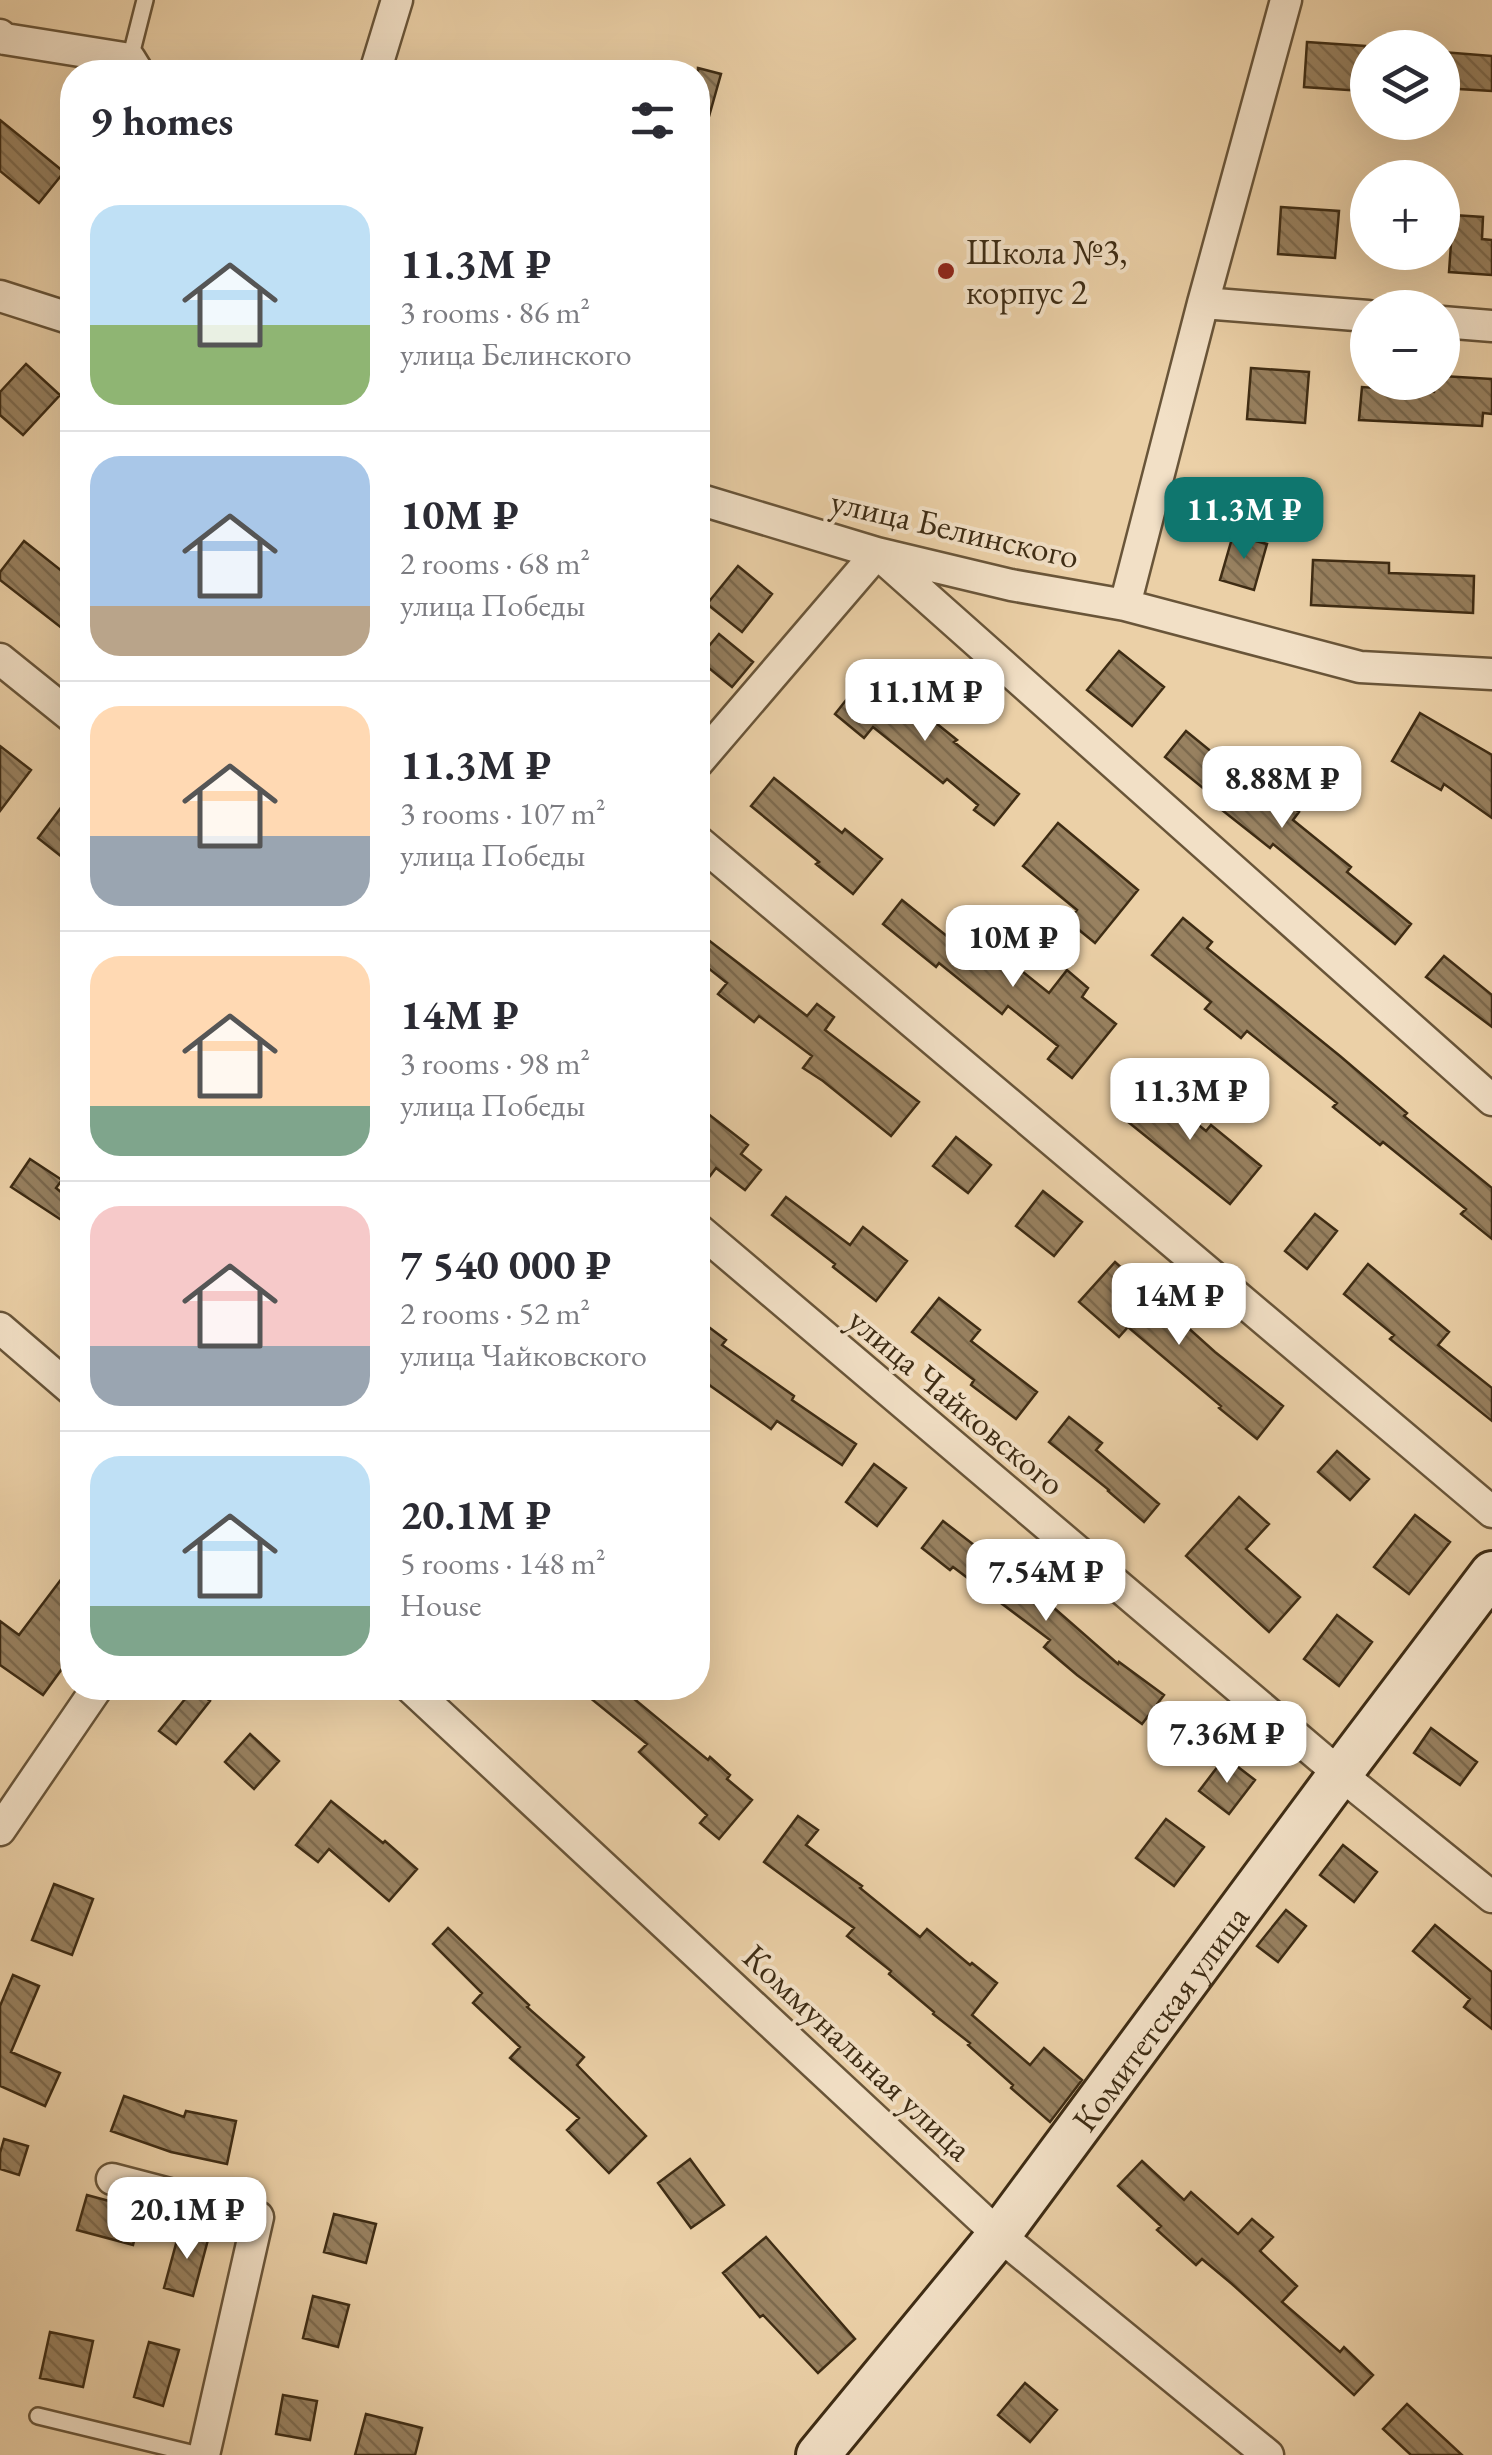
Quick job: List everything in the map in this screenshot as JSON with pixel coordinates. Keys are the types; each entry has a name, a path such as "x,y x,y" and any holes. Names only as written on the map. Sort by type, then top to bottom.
{"street":[{"path":"379,60 398,0"},
{"path":"1125,605 1286,0"},
{"path":"0,35 106,60"},
{"path":"0,296 60,315"},
{"path":"1203,302 1350,314"},
{"path":"1460,323 1492,326"},
{"name":"улица Белинского","path":"710,503 877,554 1011,585 1125,605 1360,667 1492,674"},
{"path":"710,748 877,554 1492,1100"},
{"path":"0,658 60,707"},
{"path":"710,851 1492,1512"},
{"name":"улица Чайковского","path":"710,1240 1340,1774 1492,1897"},
{"path":"0,1328 60,1380"},
{"name":"Комитетская улица","path":"818,2455 999,2235 1492,1573"},
{"path":"0,1830 89,1700"},
{"name":"Коммунальная улица","path":"425,1700 999,2235 1268,2455"},
{"path":"112,2179 258,2217 202,2455"}],"lane":[{"path":"135,60 145,0"},
{"path":"38,2416 202,2455"}],"building":[{"path":"1307,42 1350,45 1350,90 1304,87"},
{"path":"1460,53 1492,56 1492,91 1460,89"},
{"path":"710,71 721,74 710,113"},
{"path":"0,120 60,169 60,177 39,203 0,171"},
{"path":"1281,207 1339,211 1335,258 1278,254"},
{"path":"1460,215 1483,217 1482,239 1492,240 1492,275 1449,272 1460,270"},
{"path":"26,364 60,395 23,435 0,415 0,392"},
{"path":"1251,368 1309,372 1305,423 1247,419"},
{"path":"1460,377 1492,379 1492,414 1483,413 1482,426 1359,420 1361,400 1460,400"},
{"path":"1233,535 1267,544 1254,590 1220,580"},
{"path":"24,541 60,570 60,627 0,580 0,572"},
{"path":"1313,560 1389,563 1389,573 1474,576 1473,613 1311,605"},
{"path":"738,566 772,594 742,632 710,606 710,600"},
{"path":"719,634 753,662 732,687 710,669 710,645"},
{"path":"1119,651 1164,687 1132,726 1087,690"},
{"path":"870,670 1019,794 994,825 974,810 978,805 947,779 943,783 873,727 864,738 835,714"},
{"path":"1420,713 1492,755 1492,818 1444,784 1441,790 1392,761"},
{"path":"1186,731 1246,780 1252,774 1299,812 1293,820 1351,867 1347,872 1411,924 1395,944 1273,844 1270,848 1222,810 1225,806 1165,757"},
{"path":"0,746 31,770 0,811"},
{"path":"774,778 842,833 845,829 882,859 853,894 751,806"},
{"path":"60,809 60,855 38,838"},
{"path":"1058,823 1138,890 1095,943 1068,921 1077,910 1023,866"},
{"path":"902,900 979,962 992,947 1049,993 1067,970 1088,988 1082,997 1116,1024 1072,1078 1048,1059 1058,1046 1008,1006 1002,1014 883,924"},
{"path":"1183,918 1212,942 1207,948 1340,1056 1407,1113 1404,1116 1492,1188 1492,1239 1461,1214 1466,1209 1333,1107 1337,1103 1247,1031 1241,1038 1205,1009 1211,1002 1152,955"},
{"path":"710,941 807,1016 817,1004 834,1017 825,1030 919,1102 891,1136 803,1068 812,1056 759,1016 754,1022 718,994 727,983 710,970"},
{"path":"1444,956 1492,995 1492,1027 1426,977"},
{"path":"1143,1080 1206,1131 1211,1125 1261,1166 1230,1204 1117,1113"},
{"path":"710,1115 748,1145 741,1154 761,1170 745,1190 716,1168 710,1176"},
{"path":"956,1137 991,1165 968,1193 933,1166"},
{"path":"30,1159 60,1179 56,1188 60,1191 60,1219 11,1187"},
{"path":"1043,1191 1082,1222 1054,1256 1016,1226"},
{"path":"786,1197 850,1245 863,1227 907,1261 876,1301 772,1215"},
{"path":"1315,1214 1337,1231 1307,1269 1285,1251"},
{"path":"1115,1262 1215,1352 1283,1406 1257,1439 1128,1327 1119,1337 1079,1302"},
{"path":"1368,1264 1449,1332 1438,1345 1492,1388 1492,1421 1390,1339 1394,1335 1344,1294"},
{"path":"939,1298 980,1330 971,1341 1037,1392 1016,1419 912,1332"},
{"path":"710,1328 726,1340 722,1345 856,1444 842,1465 777,1421 771,1429 710,1386"},
{"path":"1069,1417 1102,1443 1096,1450 1159,1504 1144,1522 1049,1442"},
{"path":"1337,1451 1369,1479 1350,1500 1318,1472"},
{"path":"874,1464 906,1488 877,1526 846,1502"},
{"path":"1239,1497 1269,1524 1246,1549 1300,1597 1269,1632 1186,1556"},
{"path":"1415,1515 1450,1542 1409,1594 1374,1567"},
{"path":"943,1521 1045,1600 1118,1664 1164,1695 1142,1724 1044,1647 1050,1640 922,1548"},
{"path":"60,1581 60,1672 43,1695 0,1665 0,1621 19,1635"},
{"path":"1337,1615 1372,1642 1339,1686 1304,1659"},
{"path":"184,1700 210,1701 176,1744 159,1731"},
{"path":"593,1700 636,1700 730,1775 727,1779 752,1800 719,1839 700,1823 707,1815 639,1752 647,1744"},
{"path":"1431,1728 1477,1762 1460,1785 1414,1753"},
{"path":"250,1734 279,1761 254,1789 225,1762"},
{"path":"1225,1757 1255,1780 1229,1814 1199,1791"},
{"path":"331,1801 417,1869 389,1901 329,1849 318,1862 296,1845"},
{"path":"798,1816 818,1830 806,1845 862,1886 920,1937 927,1929 997,1983 972,2015 1030,2065 1044,2048 1082,2080 1050,2122 1011,2088 1013,2085 970,2043 847,1936 854,1928 764,1862"},
{"path":"1166,1819 1204,1847 1174,1886 1136,1858"},
{"path":"1343,1845 1377,1872 1354,1902 1320,1875"},
{"path":"54,1884 93,1899 72,1955 32,1940"},
{"path":"1286,1910 1306,1926 1278,1962 1257,1946"},
{"path":"1435,1925 1492,1972 1492,2029 1464,2007 1470,1999 1413,1951"},
{"path":"448,1928 584,2057 577,2065 646,2136 609,2173 567,2130 579,2118 510,2058 520,2047 473,2003 482,1993 433,1944"},
{"path":"13,1975 39,1986 11,2052 60,2073 45,2106 0,2086 0,2006"},
{"path":"124,2096 184,2117 186,2111 236,2121 227,2164 171,2152 111,2131"},
{"path":"4,2139 28,2146 19,2175 0,2169"},
{"path":"690,2159 724,2205 691,2228 658,2183"},
{"path":"1142,2161 1184,2200 1191,2192 1238,2234 1252,2219 1273,2237 1260,2251 1297,2286 1282,2302 1340,2352 1344,2347 1373,2375 1354,2395 1232,2284 1202,2259 1196,2265 1157,2230 1161,2226 1118,2186"},
{"path":"87,2195 142,2210 133,2245 77,2230"},
{"path":"334,2214 376,2224 366,2263 324,2252"},
{"path":"180,2229 209,2236 193,2296 164,2288"},
{"path":"766,2237 855,2339 818,2373 763,2315 760,2317 723,2273"},
{"path":"313,2296 349,2305 338,2347 303,2338"},
{"path":"50,2332 93,2341 83,2387 40,2378"},
{"path":"149,2342 179,2350 163,2406 134,2397"},
{"path":"1025,2383 1057,2410 1030,2442 998,2415"},
{"path":"283,2395 317,2401 310,2440 276,2434"},
{"path":"1407,2404 1462,2455 1411,2455 1383,2429"},
{"path":"366,2414 422,2428 415,2455 355,2455"}],"place":[{"name":"Школа №3, корпус 2","path":"946,271"}]}
